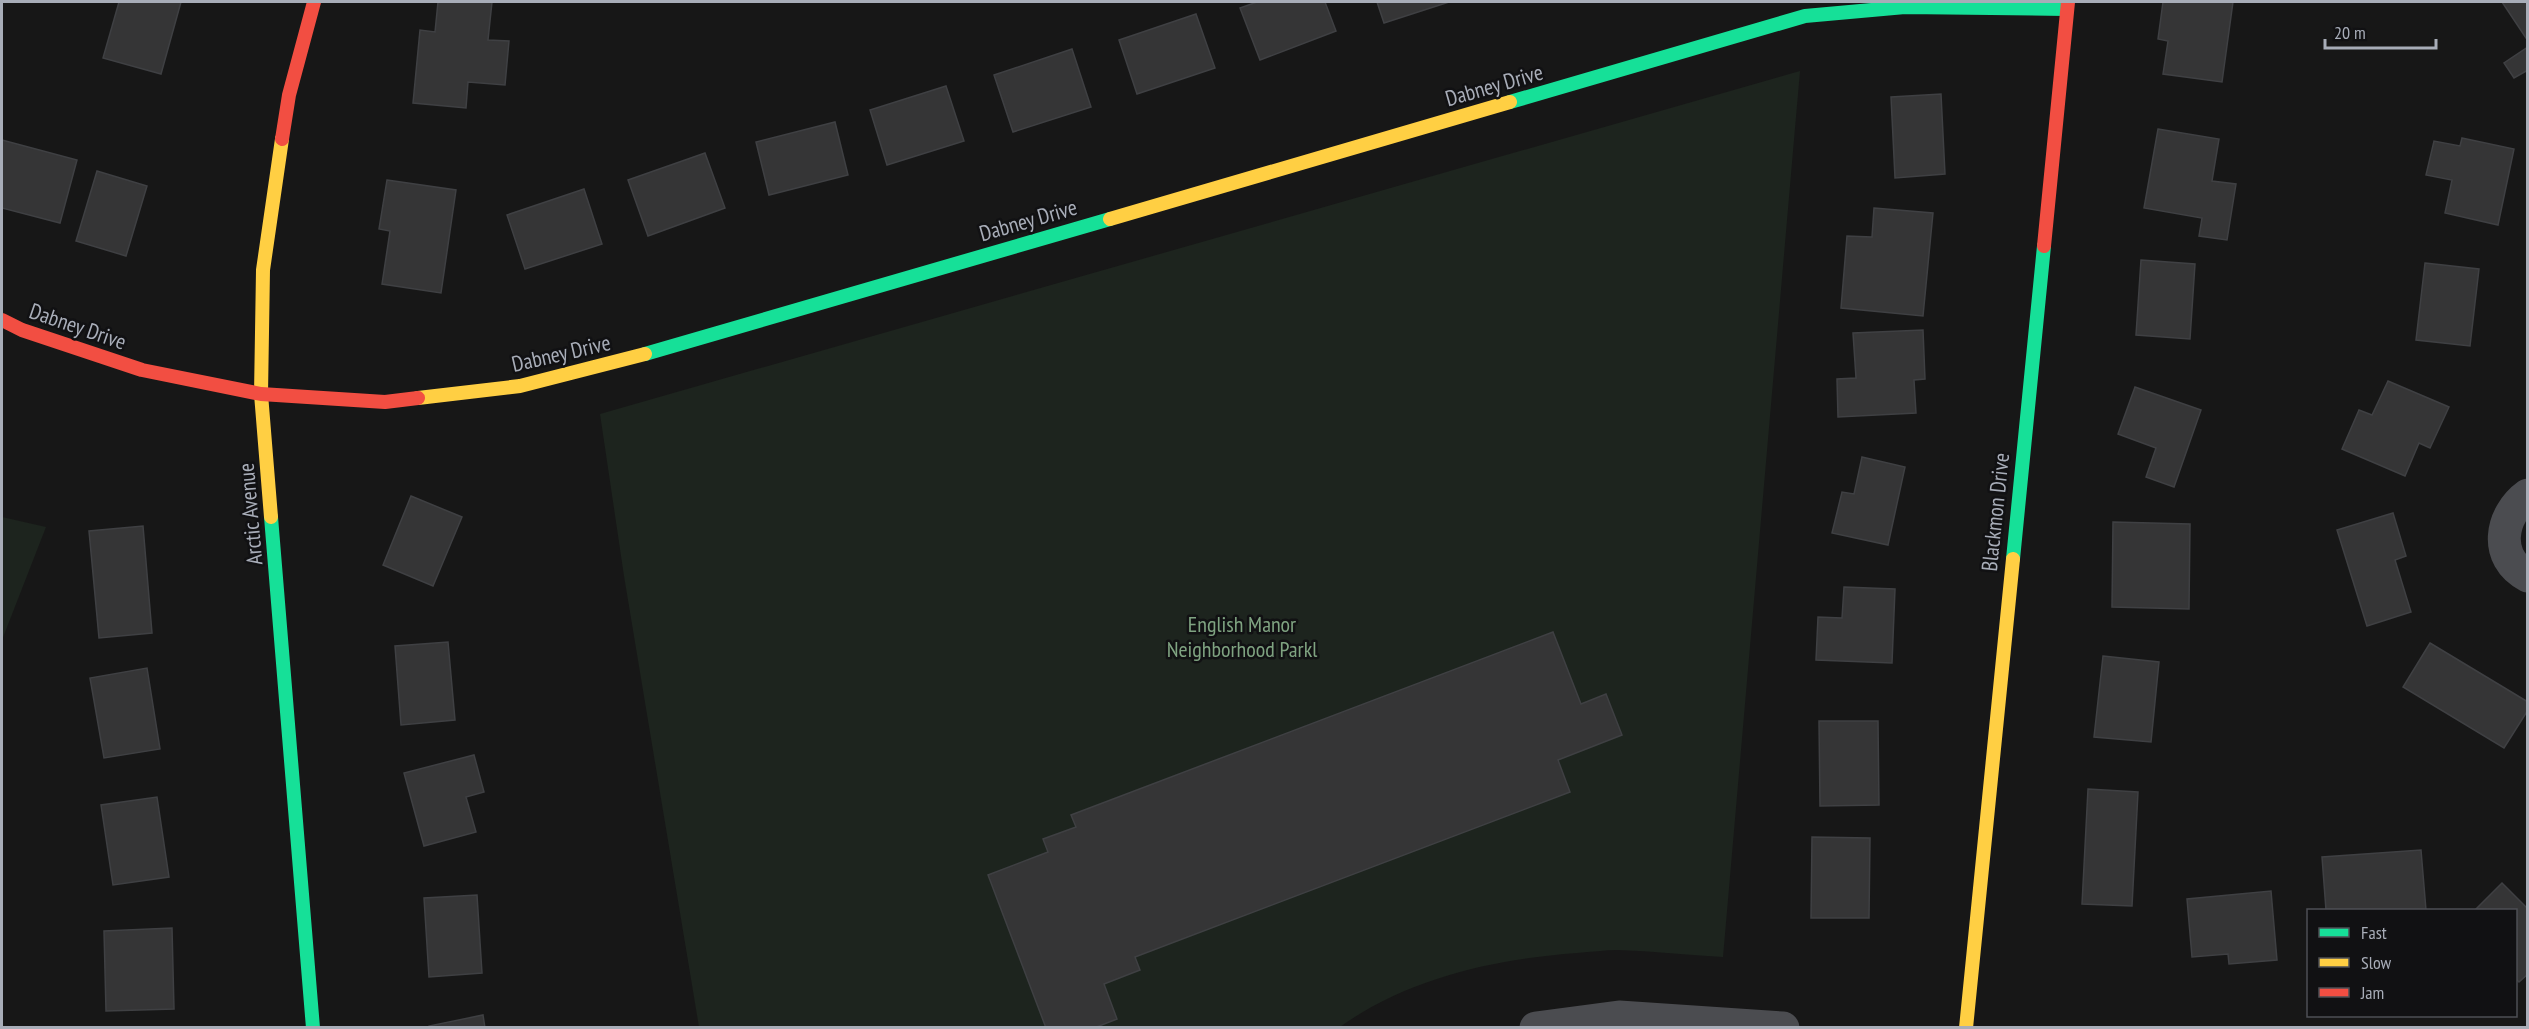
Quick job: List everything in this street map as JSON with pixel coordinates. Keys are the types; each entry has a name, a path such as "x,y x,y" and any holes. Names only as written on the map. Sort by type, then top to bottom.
{"street":[{"name":"Arctic Avenue","path":"313,1028 261,394 263,270 289,95 314,2"},
{"name":"Dabney Drive","path":"2,320 22,330 142,370 261,394 385,402 520,386 593,369 1805,16 1905,7 2067,5"},
{"name":"Blackmon Drive","path":"1966,1028 2067,5"},
{"path":"2528,495 2517,503 2508,516 2504,532 2505,548 2512,562 2528,576"},
{"path":"1536,1028 1619,1017 1783,1028"}],"green space":[{"name":"English Manor Neighborhood Parkl","path":"1800,71 1723,957 1618,950 1515,960 1453,974 1423,984 1366,1010 1340,1027 699,1027 624,576 600,414"},
{"path":"2,517 46,527 2,640"}],"building":[{"path":"119,2 181,2 161,74 103,58"},
{"path":"438,2 492,2 488,40 509,41 505,85 468,82 466,108 413,103 420,30 435,32"},
{"path":"1257,2 1325,2 1336,31 1260,60 1240,8"},
{"path":"1377,2 1449,2 1384,23"},
{"path":"2163,2 2233,2 2222,82 2163,74 2168,41 2158,39"},
{"path":"2502,2 2528,2 2528,41"},
{"path":"1196,14 1215,68 1137,94 1119,40"},
{"path":"2528,47 2528,70 2514,78 2504,63"},
{"path":"1072,49 1091,107 1013,132 994,75"},
{"path":"946,86 964,141 887,165 870,110"},
{"path":"1941,94 1945,174 1895,178 1891,97"},
{"path":"835,122 848,175 769,195 756,142"},
{"path":"2158,129 2219,139 2212,181 2236,184 2227,240 2199,236 2202,218 2144,208"},
{"path":"2462,138 2514,149 2498,225 2445,213 2452,180 2426,175 2434,141 2460,146"},
{"path":"2,140 77,160 60,223 2,208"},
{"path":"705,153 725,208 648,236 628,180"},
{"path":"97,171 147,186 126,256 76,241"},
{"path":"387,180 456,190 441,293 382,284 390,231 379,229"},
{"path":"584,189 602,244 525,269 507,215"},
{"path":"1874,208 1933,213 1923,316 1841,308 1847,236 1872,237"},
{"path":"2141,260 2195,264 2190,339 2136,335"},
{"path":"2425,263 2479,269 2470,346 2416,340"},
{"path":"1923,330 1925,379 1914,380 1916,413 1838,417 1837,379 1856,378 1853,333"},
{"path":"2388,381 2449,407 2430,448 2419,443 2405,476 2342,449 2359,410 2372,415"},
{"path":"2135,387 2201,410 2174,487 2146,477 2156,448 2118,434"},
{"path":"1862,457 1905,467 1888,545 1832,533 1842,492 1854,494"},
{"path":"411,496 462,517 433,586 383,565"},
{"path":"2393,513 2406,556 2395,560 2411,612 2367,626 2337,530"},
{"path":"2113,522 2190,524 2189,609 2112,607"},
{"path":"143,526 152,633 99,638 89,531"},
{"path":"1844,587 1895,589 1892,663 1816,660 1818,617 1842,618"},
{"path":"1553,632 1581,704 1606,694 1622,735 1558,760 1570,792 1135,957 1140,970 1104,984 1117,1019 1094,1028 1046,1028 988,875 1048,852 1043,839 1076,827 1071,815"},
{"path":"448,642 455,720 401,725 395,646"},
{"path":"2430,643 2528,702 2528,710 2504,748 2403,687"},
{"path":"2103,656 2159,662 2151,742 2094,737"},
{"path":"147,668 160,749 104,758 90,678"},
{"path":"1819,721 1878,721 1879,805 1820,806"},
{"path":"474,755 484,792 466,797 476,832 424,846 404,773"},
{"path":"2088,789 2138,792 2132,906 2082,904"},
{"path":"157,797 169,877 113,885 101,805"},
{"path":"1812,837 1870,838 1869,918 1811,918"},
{"path":"2421,850 2426,909 2326,909 2322,857"},
{"path":"2502,883 2528,909 2528,974 2519,982 2517,980 2517,909 2476,909"},
{"path":"2271,891 2277,960 2229,964 2228,954 2192,957 2187,899"},
{"path":"477,895 482,973 429,977 424,898"},
{"path":"172,928 174,1009 106,1011 104,931"},
{"path":"483,1015 485,1028 429,1028 429,1026"}],"traffic: fast":[{"path":"1510,102 1805,16 1905,7 2066,9"},
{"path":"645,354 1110,219"},
{"path":"2013,559 2044,246"},
{"path":"271,517 313,1028"}],"traffic: slow":[{"path":"1110,219 1510,102"},
{"path":"271,517 261,394 263,270 282,139"},
{"path":"418,398 520,386 645,354"},
{"path":"1966,1028 2013,559"}],"traffic: jam":[{"path":"282,139 289,95 314,2"},
{"path":"2044,246 2068,2"},
{"path":"2,320 22,330 142,370 261,394 385,402 418,398"}]}
